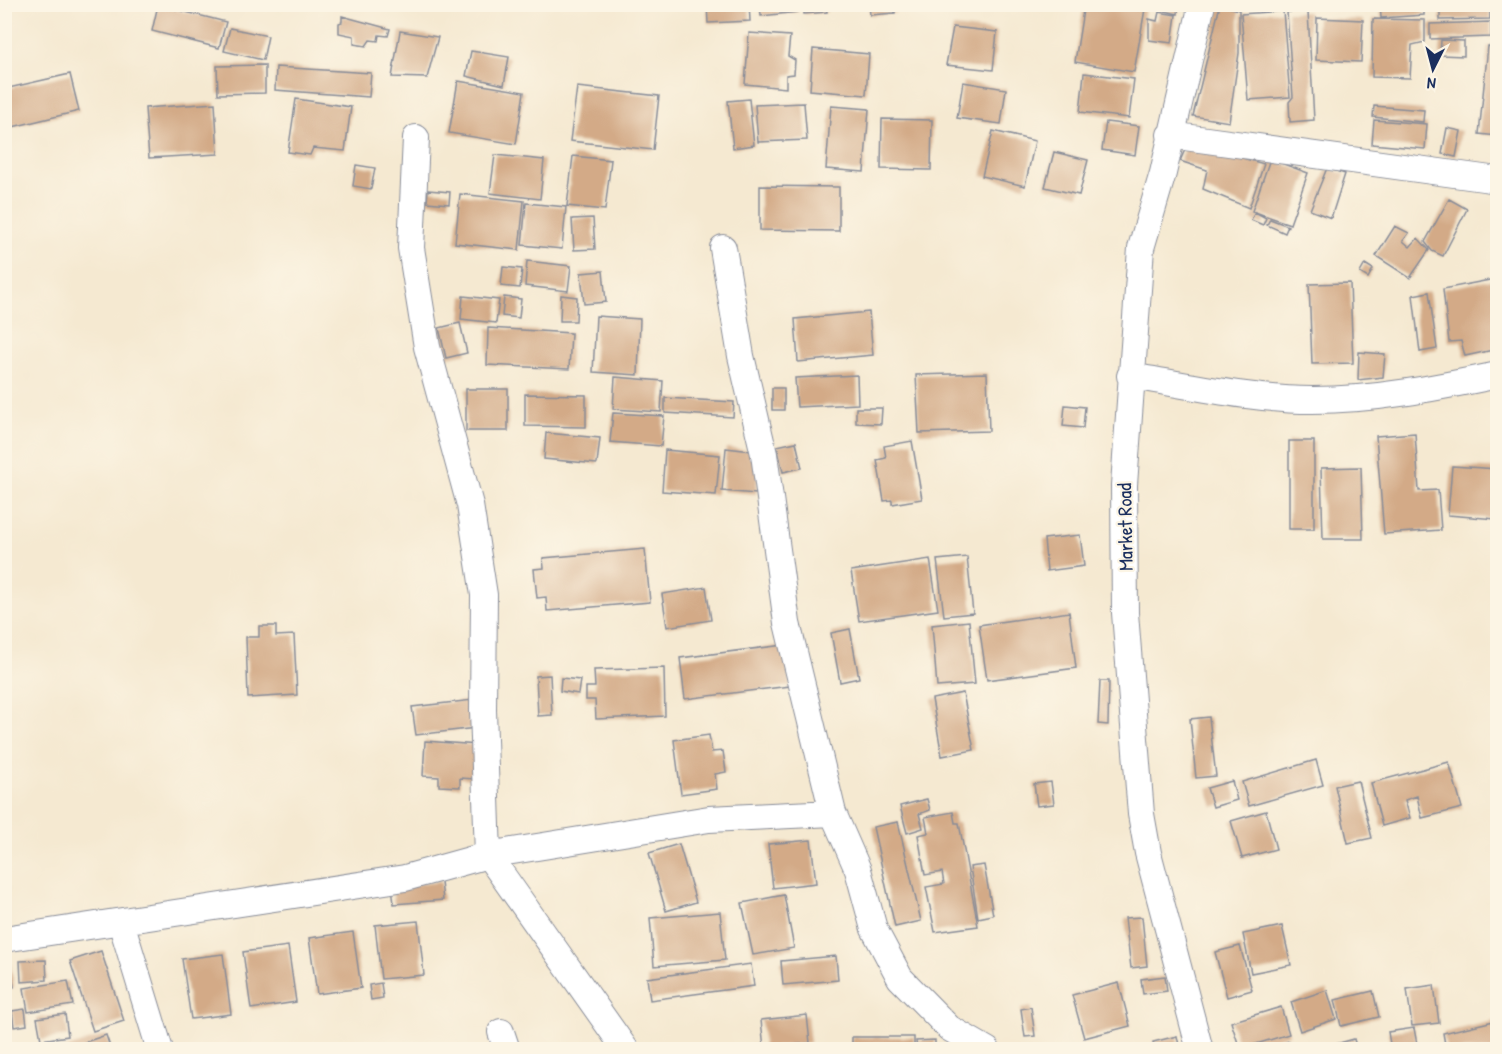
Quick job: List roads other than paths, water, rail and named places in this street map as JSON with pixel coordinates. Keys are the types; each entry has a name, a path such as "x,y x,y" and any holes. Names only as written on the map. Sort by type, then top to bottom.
{"street":[{"name":"Market Road","path":"1200,1050 1148,853 1141,814 1125,613 1124,485 1130,376 1141,248 1163,172 1202,4"},
{"path":"1170,135 1497,180"},
{"path":"416,138 413,259 427,347 470,505 484,595 483,710 488,855 626,1050"},
{"path":"723,248 741,356 764,454 787,624 833,813 858,870 874,929 900,978 949,1028 987,1050"},
{"path":"1130,376 1225,391 1310,400 1395,396 1497,375"},
{"path":"4,939 405,878 488,855 709,819 833,813"},
{"path":"121,922 160,1050"}]}
